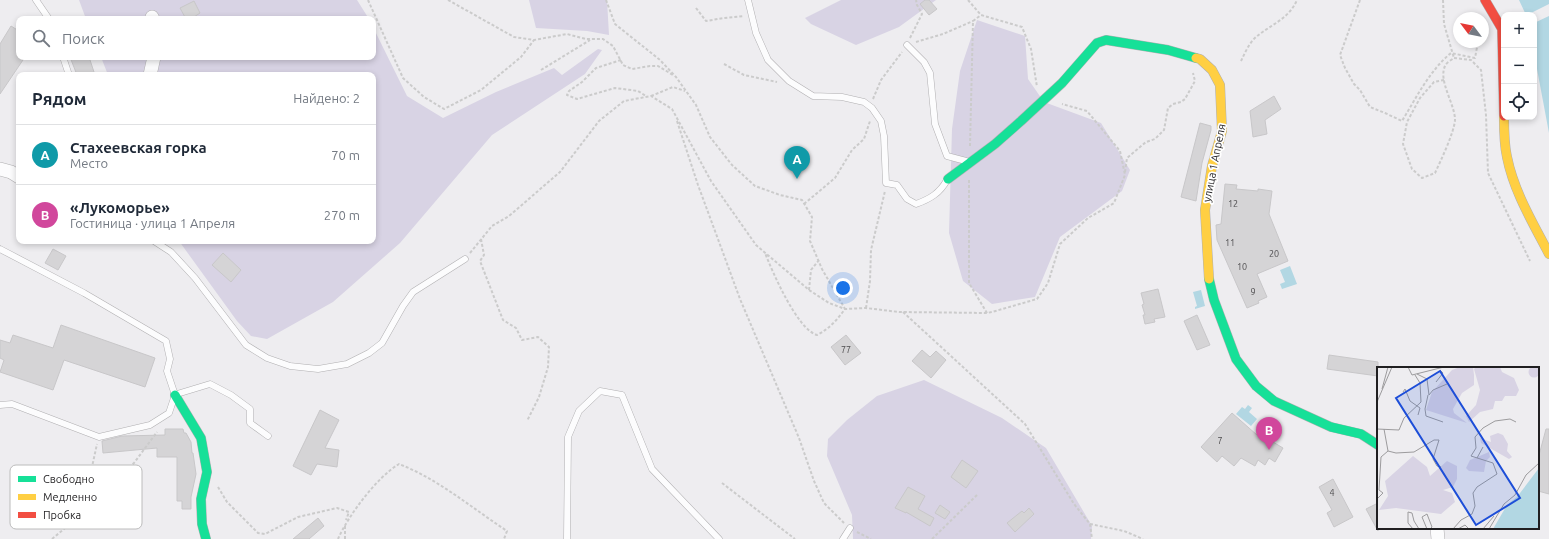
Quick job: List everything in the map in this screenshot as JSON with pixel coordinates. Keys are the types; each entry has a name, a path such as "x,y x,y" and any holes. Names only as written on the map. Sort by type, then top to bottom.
{"street":[{"path":"1485,0 1502,29 1503,84"},
{"path":"948,179 994,145 1041,104 1087,57 1097,43 1106,40 1168,50 1200,59"},
{"name":"улица 1 Апреля","path":"1200,59 1212,70 1220,84 1222,100 1222,131 1212,166 1205,210 1208,275 1222,323 1236,359 1256,386 1274,401 1331,427 1361,434 1377,444"},
{"path":"151,72 153,60"},
{"path":"1504,120 1505,140 1512,174 1523,202 1549,254"},
{"path":"0,169 16,175"},
{"path":"175,395 201,438 207,472 201,499 202,524 206,539"},
{"path":"1437,529 1438,539"}],"lane":[{"path":"36,0 47,16"},
{"path":"748,0 756,34 768,60 789,81 813,96 842,97 864,102 872,108 881,121 884,136 886,183 897,185 907,199 916,204 928,200 942,190 948,179"},
{"path":"907,45 924,62 930,73 935,124 947,156 969,162"},
{"path":"64,60 68,72"},
{"path":"159,244 172,252 246,345 267,358 290,366 318,369 347,364 369,353 382,343 403,306 413,292 465,259"},
{"path":"0,249 84,293 166,341 170,359 167,371 175,395 169,413 150,425 99,437 12,404 0,405"},
{"path":"175,395 210,384 231,395 250,409 250,423 268,436"},
{"path":"567,539 568,437 579,411 600,391 622,395 652,469 719,539"},
{"path":"843,539 850,528"}],"path":[{"path":"368,0 375,16"},
{"path":"448,0 514,37 534,40 567,34 592,39 603,39 613,46 623,65 632,70 650,66 658,66 676,76"},
{"path":"606,0 615,24 660,60 676,76 696,105 710,137 732,165 755,186 780,195 802,200 812,216 810,241 845,309"},
{"path":"914,29 922,14 916,0"},
{"path":"968,0 981,15 1022,27 1031,49 1041,104"},
{"path":"1241,61 1256,38 1277,24 1293,8 1297,0"},
{"path":"1360,0 1351,29 1340,55 1354,84 1360,90 1370,107 1402,121 1419,92 1441,61 1451,52"},
{"path":"1443,0 1444,24 1454,58"},
{"path":"696,8 706,21 752,16"},
{"path":"376,18 403,78 424,97 444,109 481,90 521,57 534,40"},
{"path":"872,108 881,80 907,45 943,34 973,21"},
{"path":"541,70 592,39"},
{"path":"1451,52 1474,58 1476,48"},
{"path":"1444,80 1434,82 1429,87 1420,98 1407,122 1403,144 1412,169 1422,178 1435,173 1448,142 1455,120 1451,100 1444,80 1442,75 1445,65 1454,58 1471,60 1481,70 1486,115 1488,173 1530,260"},
{"path":"651,96 672,109 711,181 756,245 810,290 829,303 845,309 866,308 903,311 986,313 1036,299 1048,283 1060,244 1088,218 1114,203 1125,175 1127,158 1146,142 1155,139 1164,130 1168,108 1185,99 1195,80 1193,73 1194,65 1200,59"},
{"path":"621,60 596,68 582,82 569,91 567,95 577,99 615,88 638,91 647,97"},
{"path":"724,64 744,75 796,85"},
{"path":"465,259 492,226 509,216 560,172 599,121 624,101 651,96 672,87 686,91"},
{"path":"1061,104 1087,111 1120,151 1125,175"},
{"path":"676,115 698,185 740,299 799,438 814,481 824,503 850,528 871,539"},
{"path":"804,204 835,178 852,150 864,139 868,124 872,117 877,115"},
{"path":"866,308 870,281 871,250 886,183"},
{"path":"481,239 484,255 480,261 503,320 516,328 522,340 538,337 549,347 548,367 539,397 527,420"},
{"path":"765,252 780,287 800,320 810,333 817,335 825,331 838,320 845,309"},
{"path":"810,290 811,270 819,260"},
{"path":"903,311 1025,424 1074,504 1090,524 1092,539"},
{"path":"132,465 169,413"},
{"path":"93,465 99,437"},
{"path":"345,539 345,524 369,492 392,468 399,464 425,476 507,531 504,539"},
{"path":"207,472 227,502 258,533 265,534 298,517 337,508 349,512 338,539"},
{"path":"722,482 795,539"},
{"path":"932,539 978,494"},
{"path":"1090,524 1124,531 1142,539"},
{"path":"52,539 65,529"}],"shaded area":[{"path":"79,0 357,0 367,16 85,16"},
{"path":"529,0 607,0 609,35 587,31 536,28"},
{"path":"841,0 936,0 899,27 856,45 811,24 805,18"},
{"path":"977,20 1025,36 1028,79 1044,102 1101,123 1130,170 1122,191 1060,237 1035,297 992,304 963,281 949,233 952,129 960,71"},
{"path":"376,33 407,96 443,118 496,92 554,68 562,75 598,49 602,50 585,74 492,135 400,243 333,302 267,339 251,336 237,321 181,244 376,244 376,72 107,72 102,60 376,60"},
{"path":"924,380 1002,418 1046,448 1092,526 1091,539 853,539 852,515 827,456 828,439 847,420 877,396"}],"water":[{"path":"1519,0 1549,0 1549,133 1537,69 1537,12 1525,12"},
{"path":"1290,266 1297,284 1282,289 1280,284 1285,282 1280,270"},
{"path":"1201,290 1205,306 1195,309 1197,306 1193,292"},
{"path":"1248,405 1252,408 1249,412 1257,419 1251,426 1236,414 1242,407 1245,409"}],"pier":[{"path":"1549,4 1549,16 1537,22 1537,12 1533,12"}],"building":[{"path":"925,0 929,0 937,9 929,15 920,4"},
{"path":"194,1 200,13 196,16 184,16 180,8"},
{"path":"11,26 16,29 16,60 23,60 0,94 0,44"},
{"path":"71,60 90,60 94,72 76,72"},
{"path":"1274,96 1281,109 1265,120 1267,134 1253,137 1250,111"},
{"path":"1200,123 1211,126 1211,130 1202,163 1196,201 1181,197"},
{"path":"1225,184 1237,185 1236,189 1258,191 1258,189 1272,191 1269,214 1288,261 1257,274 1267,297 1258,301 1259,303 1247,308 1217,240 1216,225 1221,224"},
{"path":"53,249 66,256 58,270 45,263"},
{"path":"223,253 241,270 231,282 212,265"},
{"path":"1158,289 1165,317 1154,319 1155,322 1145,324 1143,315 1145,315 1142,305 1144,304 1141,293"},
{"path":"1197,315 1210,345 1197,350 1184,321"},
{"path":"61,325 155,358 145,387 64,360 53,390 0,372 4,360 0,358 0,340 10,343 13,335 53,348"},
{"path":"846,335 861,353 845,365 831,347"},
{"path":"922,350 930,357 936,351 946,360 931,378 912,361"},
{"path":"1329,355 1378,362 1377,376 1327,369"},
{"path":"320,410 339,420 325,448 339,450 337,467 317,464 311,475 293,466"},
{"path":"1232,413 1257,435 1258,433 1283,448 1275,462 1269,458 1265,465 1258,460 1255,466 1241,458 1234,466 1222,456 1217,462 1201,447"},
{"path":"165,429 183,429 184,433 186,433 191,442 196,474 191,497 191,509 182,509 182,501 177,501 177,457 157,457 157,448 103,453 102,441 122,436 165,435"},
{"path":"1546,429 1549,429 1549,494 1539,491 1539,455"},
{"path":"962,460 978,471 966,488 951,477"},
{"path":"1333,479 1353,517 1334,527 1327,513 1332,510 1319,487"},
{"path":"908,487 925,496 918,509 934,518 930,526 906,512 895,508"},
{"path":"1377,504 1378,531 1366,509"},
{"path":"940,505 950,512 945,519 935,513"},
{"path":"1029,508 1034,514 1015,532 1007,523 1022,511 1024,513"},
{"path":"318,518 324,526 309,539 293,539"}],"traffic: fast":[{"path":"948,179 995,144 1021,121 1062,83 1097,43 1106,40 1168,50 1196,58"},
{"path":"1209,279 1214,300 1236,359 1256,386 1274,401 1331,427 1361,434 1377,444"},
{"path":"175,395 201,438 207,472 201,499 202,524 206,539"}],"traffic: slow":[{"path":"1196,58 1200,59 1212,70 1220,85 1222,131 1212,166 1205,210 1209,279"},
{"path":"1504,120 1506,152 1514,183 1549,254"}],"traffic: jam":[{"path":"1485,0 1502,29 1503,84"}],"place":[{"name":"Стахеевская горка","path":"797,179"},
{"name":"«Лукоморье»","path":"1269,450"}]}
